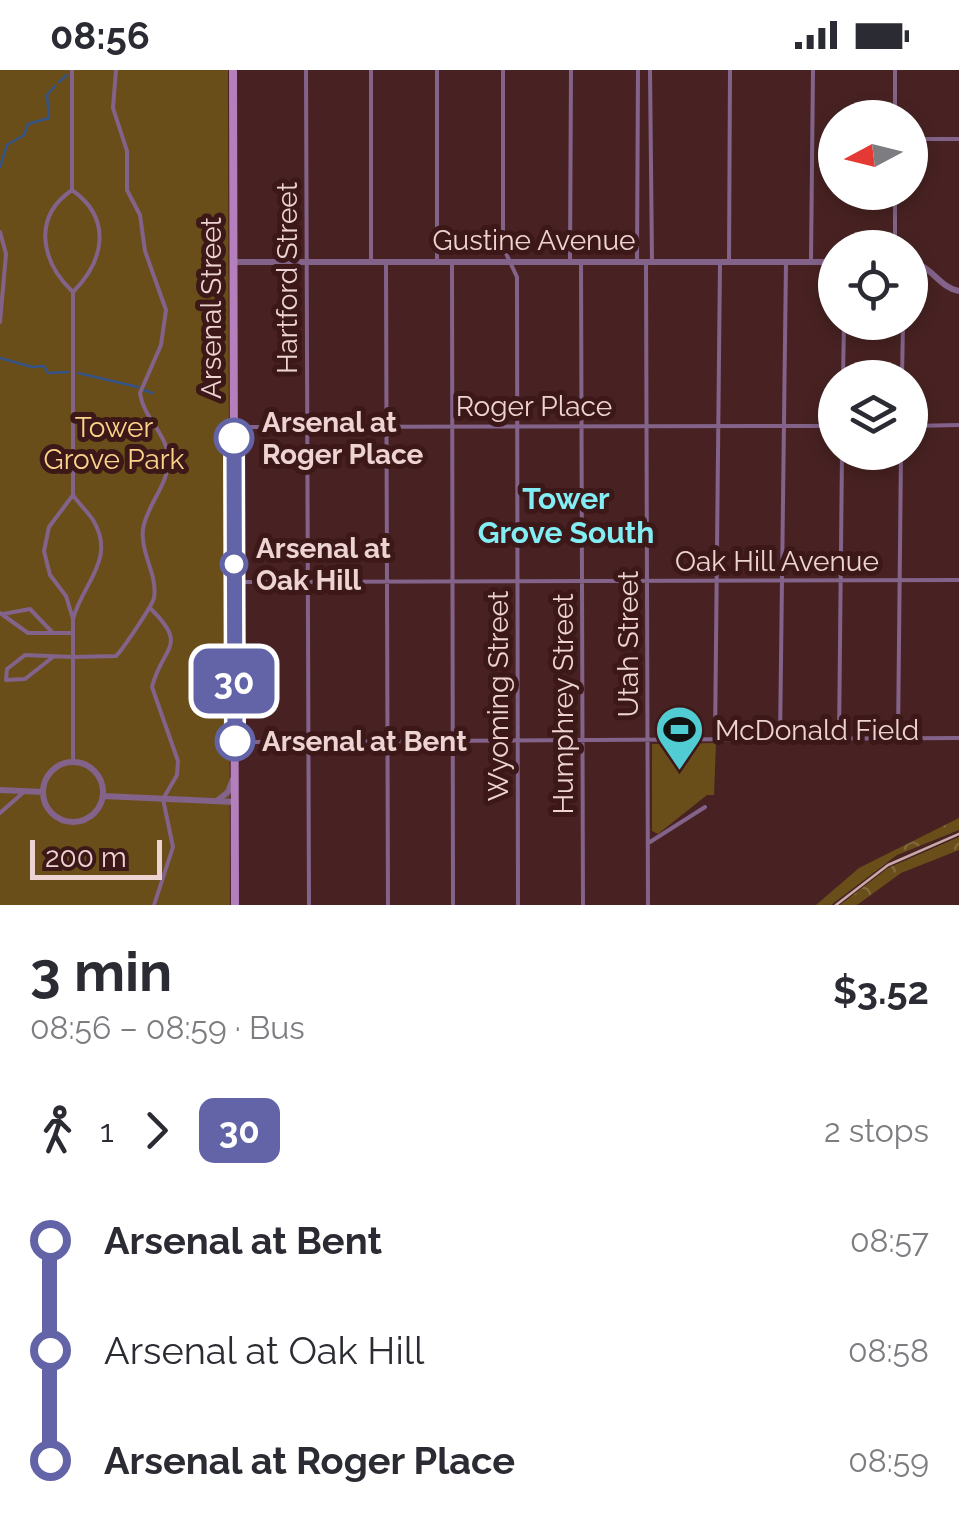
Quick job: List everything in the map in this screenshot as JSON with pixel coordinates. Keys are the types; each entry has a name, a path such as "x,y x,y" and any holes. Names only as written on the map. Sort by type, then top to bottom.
{"main road":[{"name":"Arsenal Street","path":"233,70 235,905"}],"street":[{"path":"72,70 72,190 52,212 44,242 52,268 73,292"},
{"path":"53,657 25,679 10,682 5,678 7,668 20,657 116,656 150,608 154,592 143,528 164,479 168,458 143,406 140,390 161,345 166,310 145,251 140,214 127,190 127,151 113,108 116,70"},
{"name":"Hartford Street","path":"306,70 308,905"},
{"path":"371,70 371,262"},
{"path":"437,262 438,70"},
{"name":"Wyoming Street","path":"503,70 504,247 516,277 518,905"},
{"path":"570,262 571,70"},
{"path":"636,262 638,70"},
{"name":"Utah Street","path":"650,70 647,426 651,903"},
{"path":"715,740 718,426 730,70"},
{"path":"812,262 813,70"},
{"path":"895,70 895,100"},
{"path":"928,138 959,138"},
{"path":"72,190 95,215 101,239 98,260 73,292 73,494 49,527 44,543 50,575 66,596 73,619 73,762"},
{"path":"0,232 6,259 0,322"},
{"name":"Gustine Avenue","path":"234,262 818,262"},
{"path":"386,262 388,905"},
{"path":"452,262 453,905"},
{"name":"Humphrey Street","path":"581,262 583,905"},
{"path":"780,740 786,262"},
{"path":"928,269 945,287 959,291"},
{"path":"928,426 959,425"},
{"name":"Roger Place","path":"234,426 818,426"},
{"path":"838,740 842,470"},
{"path":"898,740 901,470"},
{"path":"73,494 93,520 102,548 98,570 82,594 73,619"},
{"name":"Oak Hill Avenue","path":"234,582 959,580"},
{"path":"66,596 82,594"},
{"path":"16,625 15,615 22,608"},
{"path":"2,613 22,608 35,611 52,633"},
{"path":"150,608 171,633 170,652 152,688 178,761 177,775 163,799 173,847 154,905"},
{"path":"2,613 28,634 73,633"},
{"path":"235,742 959,738"},
{"path":"73,762 96,773 103,796 93,815 73,822 50,812 43,792 52,771 73,762"},
{"path":"212,802 227,794 235,774"},
{"path":"0,790 43,792"},
{"path":"0,813 25,791"},
{"path":"103,796 235,802"},
{"path":"212,802 234,821"},
{"path":"650,842 705,807"}],"green space":[{"name":"Tower Grove Park","path":"0,70 228,70 230,905 0,905"},
{"path":"716,743 714,795 707,795 658,834 652,831 652,744"},
{"path":"959,818 959,830 897,855 831,905 816,905 859,868"},
{"path":"959,837 959,850 901,873 857,905 840,905 888,868"}],"waterway":[{"path":"59,82 67,75"},
{"path":"0,167 7,145 24,135 28,124 49,118 47,95 55,86"},
{"path":"0,358 32,367 44,366 48,373 68,372"},
{"path":"78,373 138,387"},
{"path":"144,390 152,393"}],"railway":[{"path":"836,905 888,865 959,834"}],"bus line":[{"name":"30","path":"234,438 235,741"}],"place":[{"name":"Arsenal at Roger Place","path":"234,438"},
{"name":"Arsenal at Oak Hill","path":"234,564"},
{"name":"Arsenal at Bent","path":"235,741"},
{"name":"McDonald Field","path":"680,772"}],"district":[{"name":"Tower Grove South","path":"566,516"}]}
